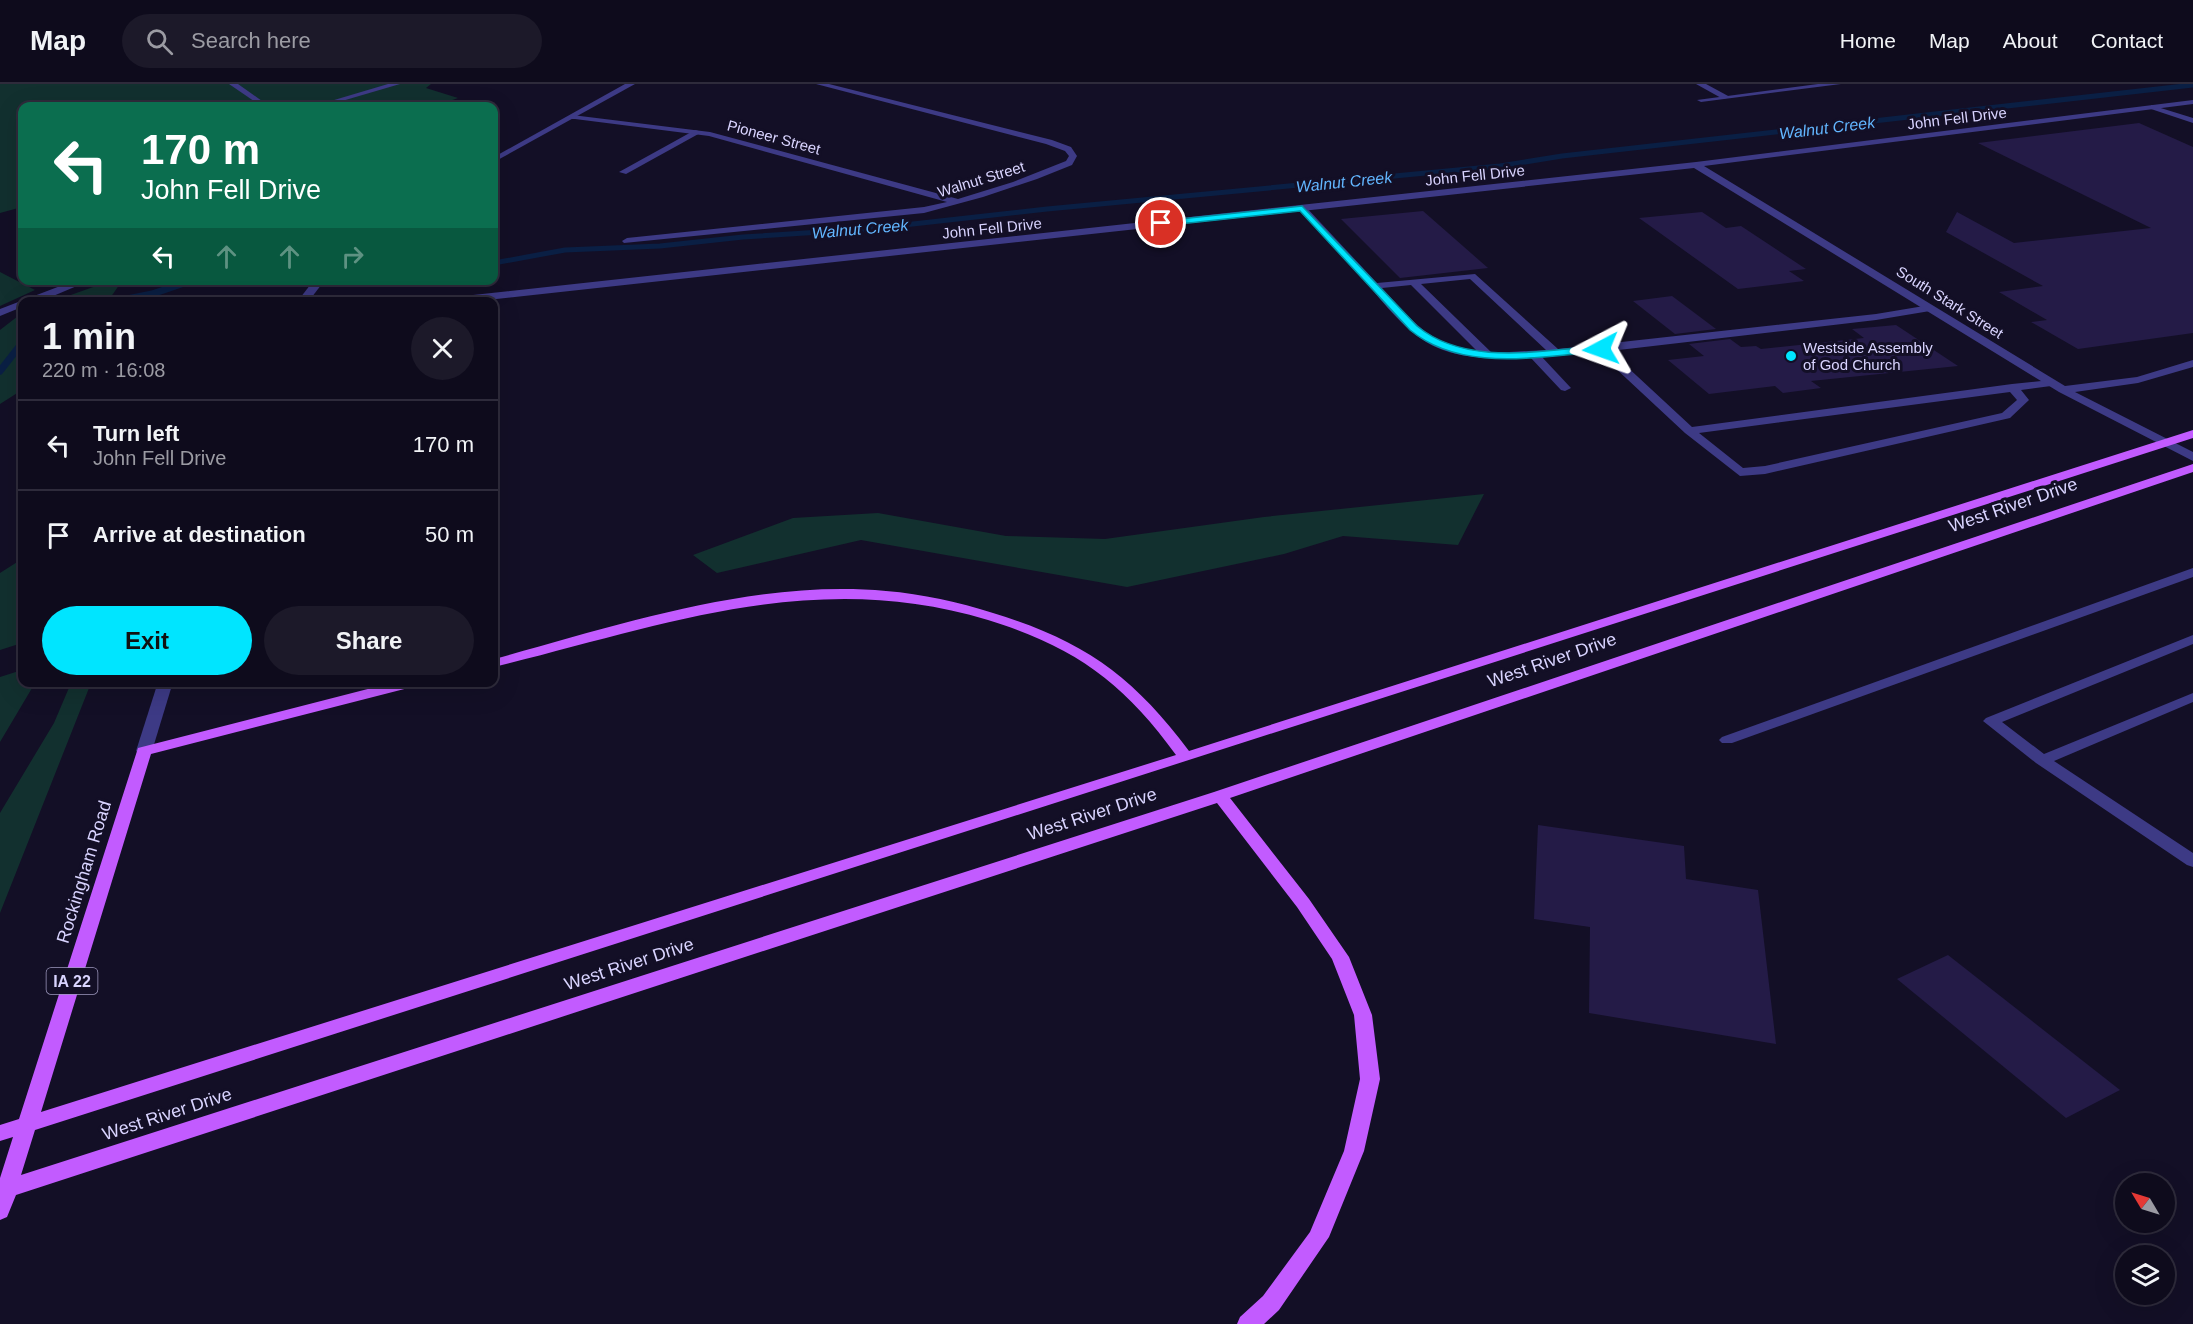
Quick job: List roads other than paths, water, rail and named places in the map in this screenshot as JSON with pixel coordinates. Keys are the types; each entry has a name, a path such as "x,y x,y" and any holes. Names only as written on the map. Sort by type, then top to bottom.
{"main road":[{"name":"West River Drive","path":"0,1132 1186,757 2193,434"},
{"name":"West River Drive","path":"0,1191 1220,796 2193,468"},
{"path":"498,662 748,601 795,594 859,593 922,597 980,610 1034,631 1083,655 1120,681 1156,716 1186,757"},
{"path":"144,751 396,687"},
{"name":"Rockingham Road","path":"0,1211 144,751"},
{"path":"1220,796 1303,903 1340,957 1363,1015 1370,1079 1354,1152 1318,1237 1271,1303 1248,1324"}],"street":[{"path":"233,84 259,102"},
{"path":"332,102 396,84"},
{"path":"498,158 631,84"},
{"name":"Walnut Street","path":"627,241 924,210 962,202 1038,176 1069,163 1074,156 1068,149 1049,142 820,84"},
{"path":"1700,84 1726,97"},
{"path":"1701,100 1837,84"},
{"name":"John Fell Drive","path":"482,297 1695,165 2193,102"},
{"path":"2154,107 2193,121"},
{"name":"Pioneer Street","path":"575,117 698,132 756,145 962,202"},
{"path":"623,172 698,132"},
{"name":"South Stark Street","path":"1695,165 2051,383 2193,457"},
{"path":"1302,208 1374,286 1428,339 1447,348 1489,356 1601,349 1876,317 1930,308"},
{"path":"1374,286 1472,276 1555,352"},
{"path":"1413,282 1489,356"},
{"path":"41,297 73,285"},
{"path":"306,297 316,285"},
{"path":"0,313 18,306"},
{"path":"1601,349 1689,431 1740,472 1765,470 2006,416 2023,399 2012,387"},
{"path":"1533,354 1565,388"},
{"path":"2063,390 2138,380 2193,363"},
{"path":"1689,431 2051,383"},
{"path":"1727,740 2193,572"},
{"path":"2193,639 1990,721 2042,760 2193,861"},
{"name":"Rockingham Road","path":"144,751 164,687"},
{"path":"2042,760 2193,697"}],"waterway":[{"name":"Walnut Creek","path":"498,262 565,250 660,246 743,237 868,229 1047,209 1500,166 1562,156 2193,85"},
{"name":"Walnut Creek","path":"137,297 178,285"},
{"name":"Walnut Creek","path":"0,371 18,348"}],"place":[{"name":"Westside Assembly of God Church","path":"1791,356"}]}
